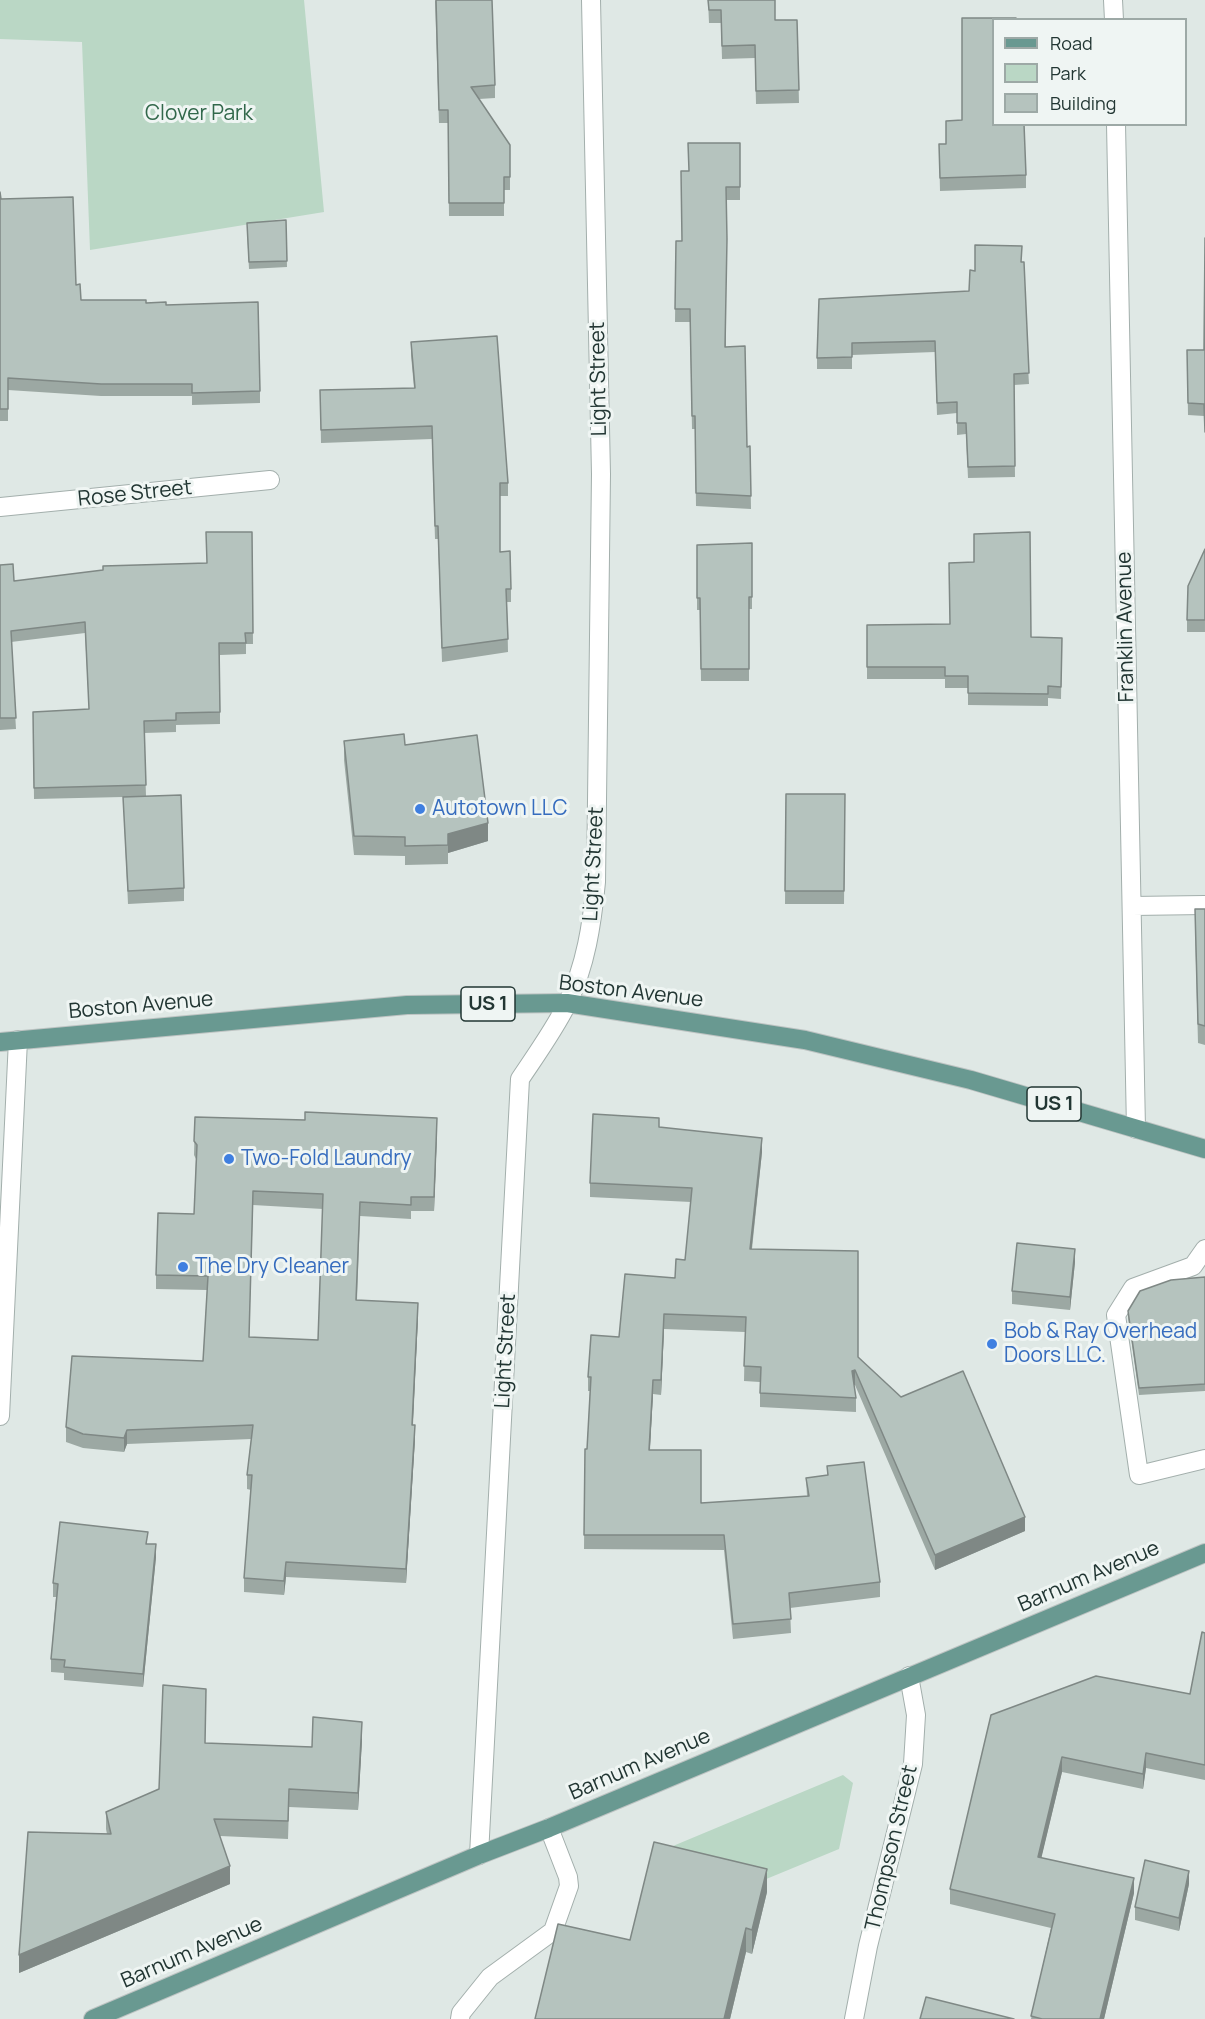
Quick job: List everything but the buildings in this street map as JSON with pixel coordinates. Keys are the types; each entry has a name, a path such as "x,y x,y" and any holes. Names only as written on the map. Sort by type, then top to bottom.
{"main road":[{"name":"Boston Avenue","path":"9,1041 407,1005 567,1003 805,1040 971,1080 1205,1149"},
{"name":"Barnum Avenue","path":"93,2019 479,1855 549,1828 1205,1553"}],"street":[{"name":"Light Street","path":"479,1855 520,1079 567,1003 585,954 593,916 596,882 601,474 591,0"},
{"path":"1113,0 1114,18"},
{"name":"Franklin Avenue","path":"1116,126 1136,1129"},
{"name":"Rose Street","path":"0,507 270,480"},
{"path":"1132,906 1205,905"},
{"path":"0,1416 9,1041"},
{"path":"1205,1249 1199,1268 1133,1288 1116,1315 1139,1475 1205,1459"},
{"name":"Thompson Street","path":"854,2019 868,1946 913,1764 916,1715 909,1676"},
{"path":"460,2019 461,2013 490,1977 553,1931 569,1886 568,1877 549,1828"}],"green space":[{"name":"Clover Park","path":"0,0 304,0 324,212 90,250 82,42 0,39"},
{"path":"843,1775 853,1783 839,1849 759,1882 661,1851"}],"place":[{"name":"Autotown LLC","path":"420,809"},
{"name":"Two-Fold Laundry","path":"229,1159"},
{"name":"The Dry Cleaner","path":"183,1267"},
{"name":"Bob & Ray Overhead Doors LLC.","path":"992,1344"}]}
